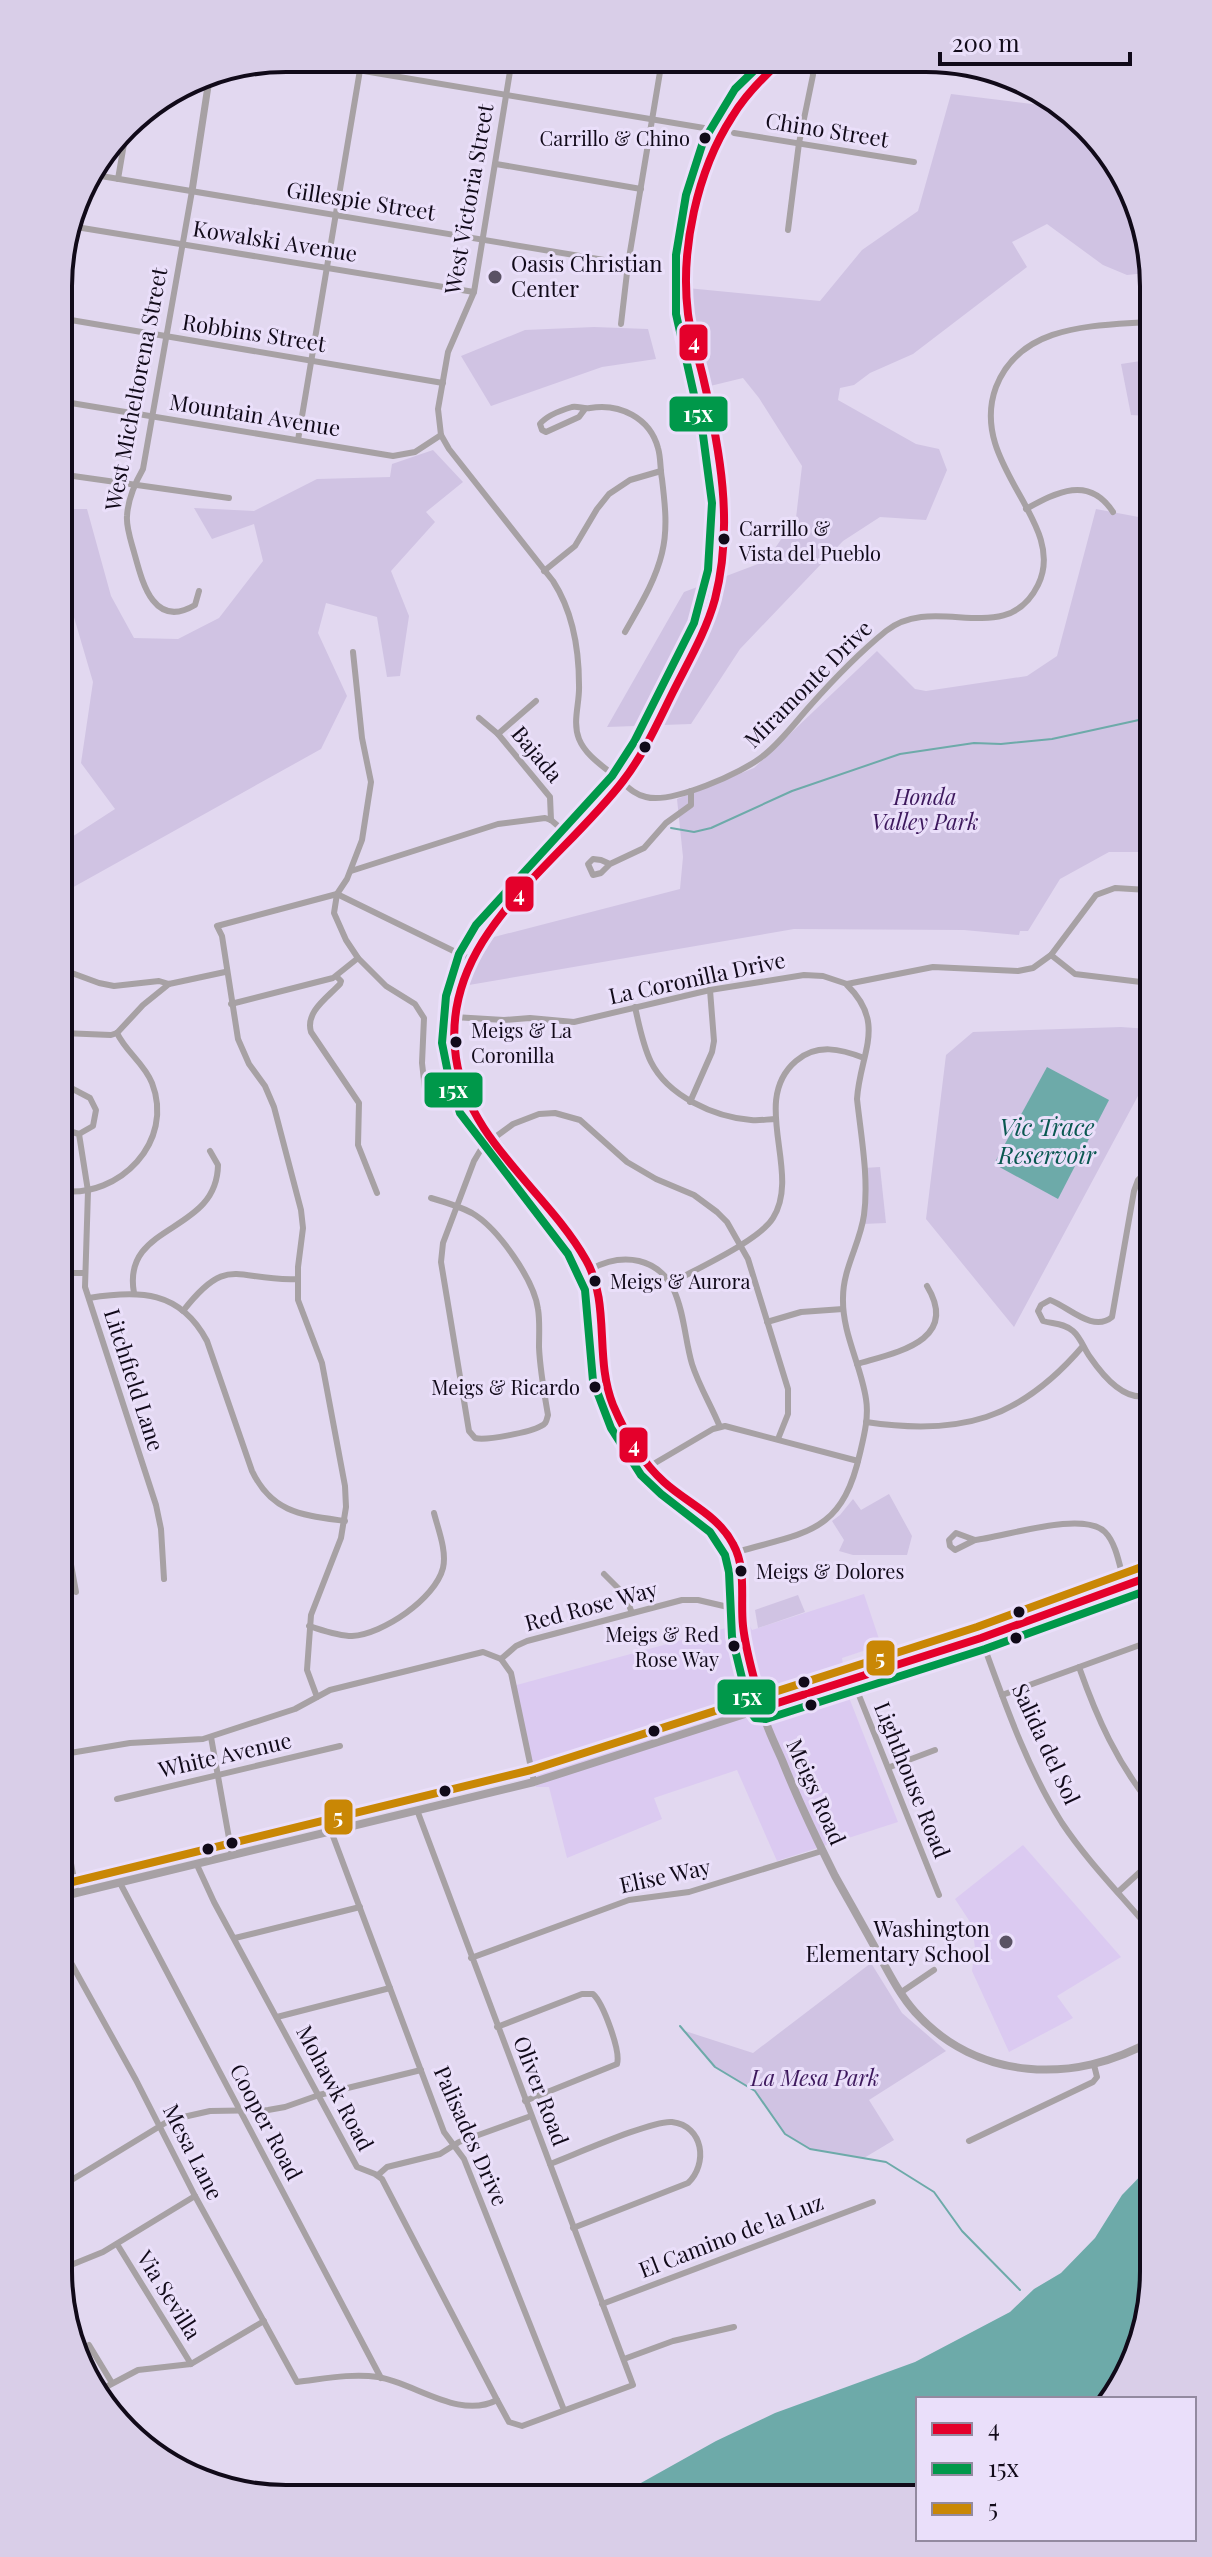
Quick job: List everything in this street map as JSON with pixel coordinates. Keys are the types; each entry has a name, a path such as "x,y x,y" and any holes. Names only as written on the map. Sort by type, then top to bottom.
{"main road":[{"name":"Meigs Road","path":"769,72 745,96 722,131 703,177 687,273 688,313 712,418 721,471 725,524 720,572 712,607 701,636 644,748 622,783 496,919 470,959 461,982 454,1017 454,1042 471,1107 578,1247 591,1269 601,1303 602,1364 607,1389 619,1416 650,1466 665,1483 709,1513 728,1535 737,1552 742,1577 741,1610 745,1641 762,1708 822,1851 900,1993 940,2035 989,2061 1017,2069 1048,2071 1094,2065 1140,2047"},
{"path":"72,1894 534,1782 981,1638 1140,1580"}],"street":[{"path":"298,440 360,72"},
{"path":"372,72 722,131"},
{"name":"West Victoria Street","path":"441,435 438,409 450,344 474,292 510,72"},
{"path":"621,324 660,72"},
{"path":"788,230 799,143 813,72"},
{"name":"West Micheltorena Street","path":"199,591 195,605 181,610 162,607 148,596 126,521 135,484 143,469 208,86"},
{"name":"Chino Street","path":"734,133 914,162"},
{"path":"118,179 123,148"},
{"path":"496,164 641,189"},
{"name":"Gillespie Street","path":"103,176 628,264"},
{"name":"Kowalski Avenue","path":"80,228 474,292"},
{"name":"Robbins Street","path":"72,320 443,383"},
{"name":"Miramonte Drive","path":"441,435 566,603 574,631 580,686 576,719 579,740 592,758 635,793 655,799 670,798 746,767 764,756 820,694 886,631 900,622 947,615 991,619 1007,615 1022,606 1038,586 1044,561 1043,544 992,437 992,403 1002,374 1023,349 1044,336 1065,330 1140,323"},
{"name":"Mountain Avenue","path":"72,403 401,456 415,452 441,435"},
{"path":"585,409 579,417 546,432 542,430 540,424 543,419 575,406 585,409 614,407 637,418 657,444 665,511 662,552 654,577 625,632"},
{"path":"544,571 575,546 609,494 630,480 661,471"},
{"path":"72,476 229,498"},
{"path":"1026,509 1056,494 1083,490 1099,496 1113,512"},
{"path":"353,652 362,738 371,782 362,840 337,894 334,913 358,958 386,986 415,1004 425,1024 422,1063 425,1089"},
{"path":"498,734 536,701"},
{"name":"Bajada","path":"479,718 498,734 550,797 551,820"},
{"path":"610,864 644,848 666,823 691,805 691,791"},
{"path":"350,871 498,824 545,818 572,838"},
{"name":"La Coronilla Drive","path":"454,1017 574,1022 710,990 812,974 847,984 933,967 1018,971 1033,968 1051,955 1096,895 1115,888 1140,890"},
{"path":"317,1697 307,1670 309,1626 315,1602 336,1555 345,1521 345,1486 322,1363 299,1306 302,1217 283,1135 270,1096 244,1054 225,972 222,936 217,926 337,894 470,959"},
{"path":"1051,955 1075,974 1140,982"},
{"path":"231,1004 337,977 358,958"},
{"path":"72,1033 117,1033 169,984 225,972"},
{"path":"72,973 114,986 159,981 169,984"},
{"path":"337,977 340,984 311,1015 309,1025 355,1095 360,1115 358,1145 377,1193"},
{"path":"737,1552 803,1535 815,1528 844,1499 853,1480 866,1422 867,1401 843,1309 846,1273 865,1212 857,1099 870,1038 864,1006 847,984"},
{"path":"690,1102 714,1041 710,990"},
{"path":"635,1007 653,1067 671,1089 690,1102 748,1120 776,1119"},
{"path":"72,1191 88,1191 115,1181 131,1169 146,1149 157,1118 157,1101 152,1083 143,1066 122,1045 117,1033"},
{"path":"671,1283 740,1244 770,1223 781,1201 776,1119 777,1092 782,1078 801,1057 829,1048 864,1058"},
{"path":"72,1089 90,1098 96,1110 93,1126 79,1134 72,1132"},
{"path":"431,1198 457,1206 489,1227 533,1289 539,1310 546,1421 538,1427 482,1440 472,1436 441,1262 443,1243 457,1206 474,1161 483,1146 513,1124 539,1114 555,1113 572,1116 587,1124 614,1152 634,1167 706,1203 727,1222 748,1259 789,1397 788,1414 778,1439"},
{"name":"Litchfield Lane","path":"79,1134 88,1191 85,1273 89,1298 156,1505 164,1579"},
{"path":"134,1293 135,1268 142,1253 161,1234 199,1211 213,1193 218,1165 210,1151"},
{"path":"1140,1178 1134,1191 1112,1317 1104,1322 1093,1322 1053,1301 1046,1301 1039,1308 1043,1321 1071,1329 1108,1378 1126,1393 1140,1397"},
{"path":"591,1269 611,1260 634,1259 653,1266 671,1283 681,1306 697,1379 720,1427"},
{"path":"72,1273 85,1273"},
{"path":"183,1311 203,1286 225,1274 298,1279"},
{"path":"857,1364 907,1350 922,1340 934,1317 934,1301 927,1286"},
{"path":"89,1298 134,1293 160,1298 183,1311 207,1341 252,1471 263,1490 277,1503 296,1513 345,1521"},
{"path":"767,1322 801,1312 843,1309"},
{"path":"866,1422 937,1428 980,1420 1032,1394 1055,1376 1083,1346"},
{"path":"650,1466 720,1427 733,1427 858,1461"},
{"path":"309,1626 344,1635 367,1633 401,1616 428,1594 440,1577 444,1561 434,1513"},
{"path":"975,1540 1065,1524 1094,1525 1105,1532 1112,1542 1125,1585"},
{"path":"72,1572 76,1592"},
{"path":"604,1574 625,1595 632,1613"},
{"name":"Red Rose Way","path":"501,1659 527,1641 692,1599 741,1610"},
{"name":"Salida del Sol","path":"981,1638 1032,1767 1052,1805 1075,1841 1140,1918"},
{"path":"1002,1695 1140,1645"},
{"path":"72,1753 130,1743 211,1737 304,1706 344,1685 477,1652 490,1653 501,1659 511,1673 534,1782"},
{"path":"1079,1667 1103,1731 1140,1789"},
{"name":"Lighthouse Road","path":"852,1678 939,1895"},
{"path":"211,1737 232,1855"},
{"name":"White Avenue","path":"117,1799 340,1746"},
{"path":"890,1767 935,1750"},
{"name":"Oliver Road","path":"417,1810 633,2385 564,2410"},
{"name":"Palisades Drive","path":"331,1831 444,2132 464,2159 564,2410"},
{"name":"Elise Way","path":"471,1958 629,1900 689,1892 822,1851"},
{"name":"Mohawk Road","path":"197,1865 357,2167 378,2175 509,2422 522,2426 564,2410"},
{"path":"72,1872 76,1893"},
{"path":"1118,1892 1140,1872"},
{"name":"Cooper Road","path":"120,1883 381,2378"},
{"path":"235,1938 360,1907"},
{"path":"900,1993 934,1970"},
{"name":"Mesa Lane","path":"72,1973 136,2080 158,2127 297,2382 341,2377 381,2378"},
{"path":"277,2017 390,1988"},
{"path":"497,2027 586,1993 598,1999 605,2015 619,2054 615,2066 525,2101"},
{"path":"969,2141 1093,2082 1097,2077 1094,2065"},
{"path":"72,2180 170,2120 238,2109 272,2109 421,2070"},
{"path":"378,2175 387,2167 440,2154 531,2116"},
{"path":"550,2164 663,2122 684,2126 698,2141 701,2162 688,2183 573,2228"},
{"path":"72,2264 117,2244 195,2196"},
{"name":"El Camino de la Luz","path":"602,2304 873,2202"},
{"name":"Via Sevilla","path":"117,2244 191,2364"},
{"path":"106,2386 138,2370 191,2364 264,2321"},
{"path":"624,2359 673,2341 734,2327"},
{"path":"89,2345 112,2383"},
{"path":"381,2378 461,2405 486,2405 497,2400"}],"shaded area":[{"path":"864,1594 881,1645 842,1658 848,1695 898,1822 777,1861 737,1770 654,1798 662,1819 567,1858 549,1787 536,1787 513,1686 748,1622 752,1630"},
{"path":"1023,1845 1121,1957 1057,1996 1073,2018 1009,2052 972,1971 975,1948 972,1925 955,1899"}],"green space":[{"path":"951,94 1040,105 1077,135 1111,179 1133,230 1139,274 1127,275 1103,265 1047,224 1012,242 1027,267 913,354 870,373 854,385 840,388 838,400 916,444 939,449 947,470 926,520 880,517 843,541 740,649 691,724 607,727 684,592 766,561 796,518 802,466 743,378 706,387 687,288 820,301 862,250 918,211"},
{"path":"594,327 648,329 656,359 602,367 491,406 461,356 525,330"},
{"path":"1140,361 1140,416 1131,415 1121,364"},
{"path":"433,450 463,482 426,512 435,522 391,571 409,616 400,676 387,677 377,617 326,603 318,633 347,696 321,749 72,888 72,837 115,809 81,763 93,682 72,610 72,509 87,509 111,596 134,638 178,639 219,618 263,561 254,524 212,539 194,508 254,511 317,479 390,477 392,464"},
{"name":"Honda Valley Park","path":"1096,509 1140,517 1140,852 1109,852 1060,879 1028,931 1020,931 1019,935 964,930 794,929 469,985 477,964 494,937 680,889 683,857 677,799 754,768 877,651 915,689 926,691 1027,676 1057,656"},
{"path":"1140,1028 1140,1094 1014,1327 926,1219 946,1055 973,1032"},
{"path":"880,1167 886,1223 863,1224 863,1168"},
{"path":"889,1494 912,1536 907,1555 853,1555 839,1551 844,1540 832,1521 853,1499 861,1510"},
{"path":"798,1595 805,1612 758,1628 755,1610"},
{"name":"La Mesa Park","path":"871,1963 902,2013 946,2051 869,2100 894,2140 864,2158 810,2149 785,2134 755,2091 715,2067 682,2030 753,2053"}],"water":[{"name":"Vic Trace Reservoir","path":"1047,1067 1109,1100 1058,1199 994,1164"},
{"path":"1140,2176 1140,2285 1133,2327 1124,2353 1099,2397 916,2397 916,2485 637,2485 716,2441 775,2413 915,2362 1010,2312 1034,2289 1061,2273 1095,2238 1122,2195"}],"waterway":[{"path":"671,828 694,832 711,828 792,791 900,754 974,743 1052,739 1140,720"},
{"path":"680,2026 715,2067 755,2091 785,2134 810,2149 886,2162 934,2192 962,2231 1020,2290"}],"transit line":[{"name":"15x","path":"753,72 735,89 703,142 686,195 676,255 676,314 703,435 712,503 708,570 694,623 634,742 612,776 476,925 459,954 446,996 442,1043 448,1073 460,1113 568,1254 585,1290 593,1381 611,1428 641,1475 710,1532 725,1555 729,1572 732,1637 750,1711 755,1718 766,1719 985,1649 1140,1593"},
{"name":"4","path":"762,1708 744,1636 742,1574 733,1544 719,1525 656,1474 623,1426 607,1387 601,1313 594,1277 570,1235 492,1140 476,1115 463,1088 456,1058 455,1015 466,975 484,939 537,874 597,812 638,760 711,611 721,571 724,515 715,432 688,314 689,238 701,186 720,138 748,94 769,72"},
{"name":"5","path":"72,1882 531,1770 977,1627 1140,1568"},
{"name":"4","path":"762,1708 981,1638 1140,1580"}],"place":[{"name":"Carrillo & Chino","path":"705,138"},
{"name":"Oasis Christian Center","path":"495,277"},
{"name":"Carrillo & Vista del Pueblo","path":"724,539"},
{"name":"Meigs & La Coronilla","path":"456,1042"},
{"name":"Meigs & Aurora","path":"595,1281"},
{"name":"Meigs & Ricardo","path":"595,1387"},
{"name":"Meigs & Dolores","path":"741,1571"},
{"name":"Meigs & Red Rose Way","path":"734,1646"},
{"name":"Washington Elementary School","path":"1006,1942"}]}
